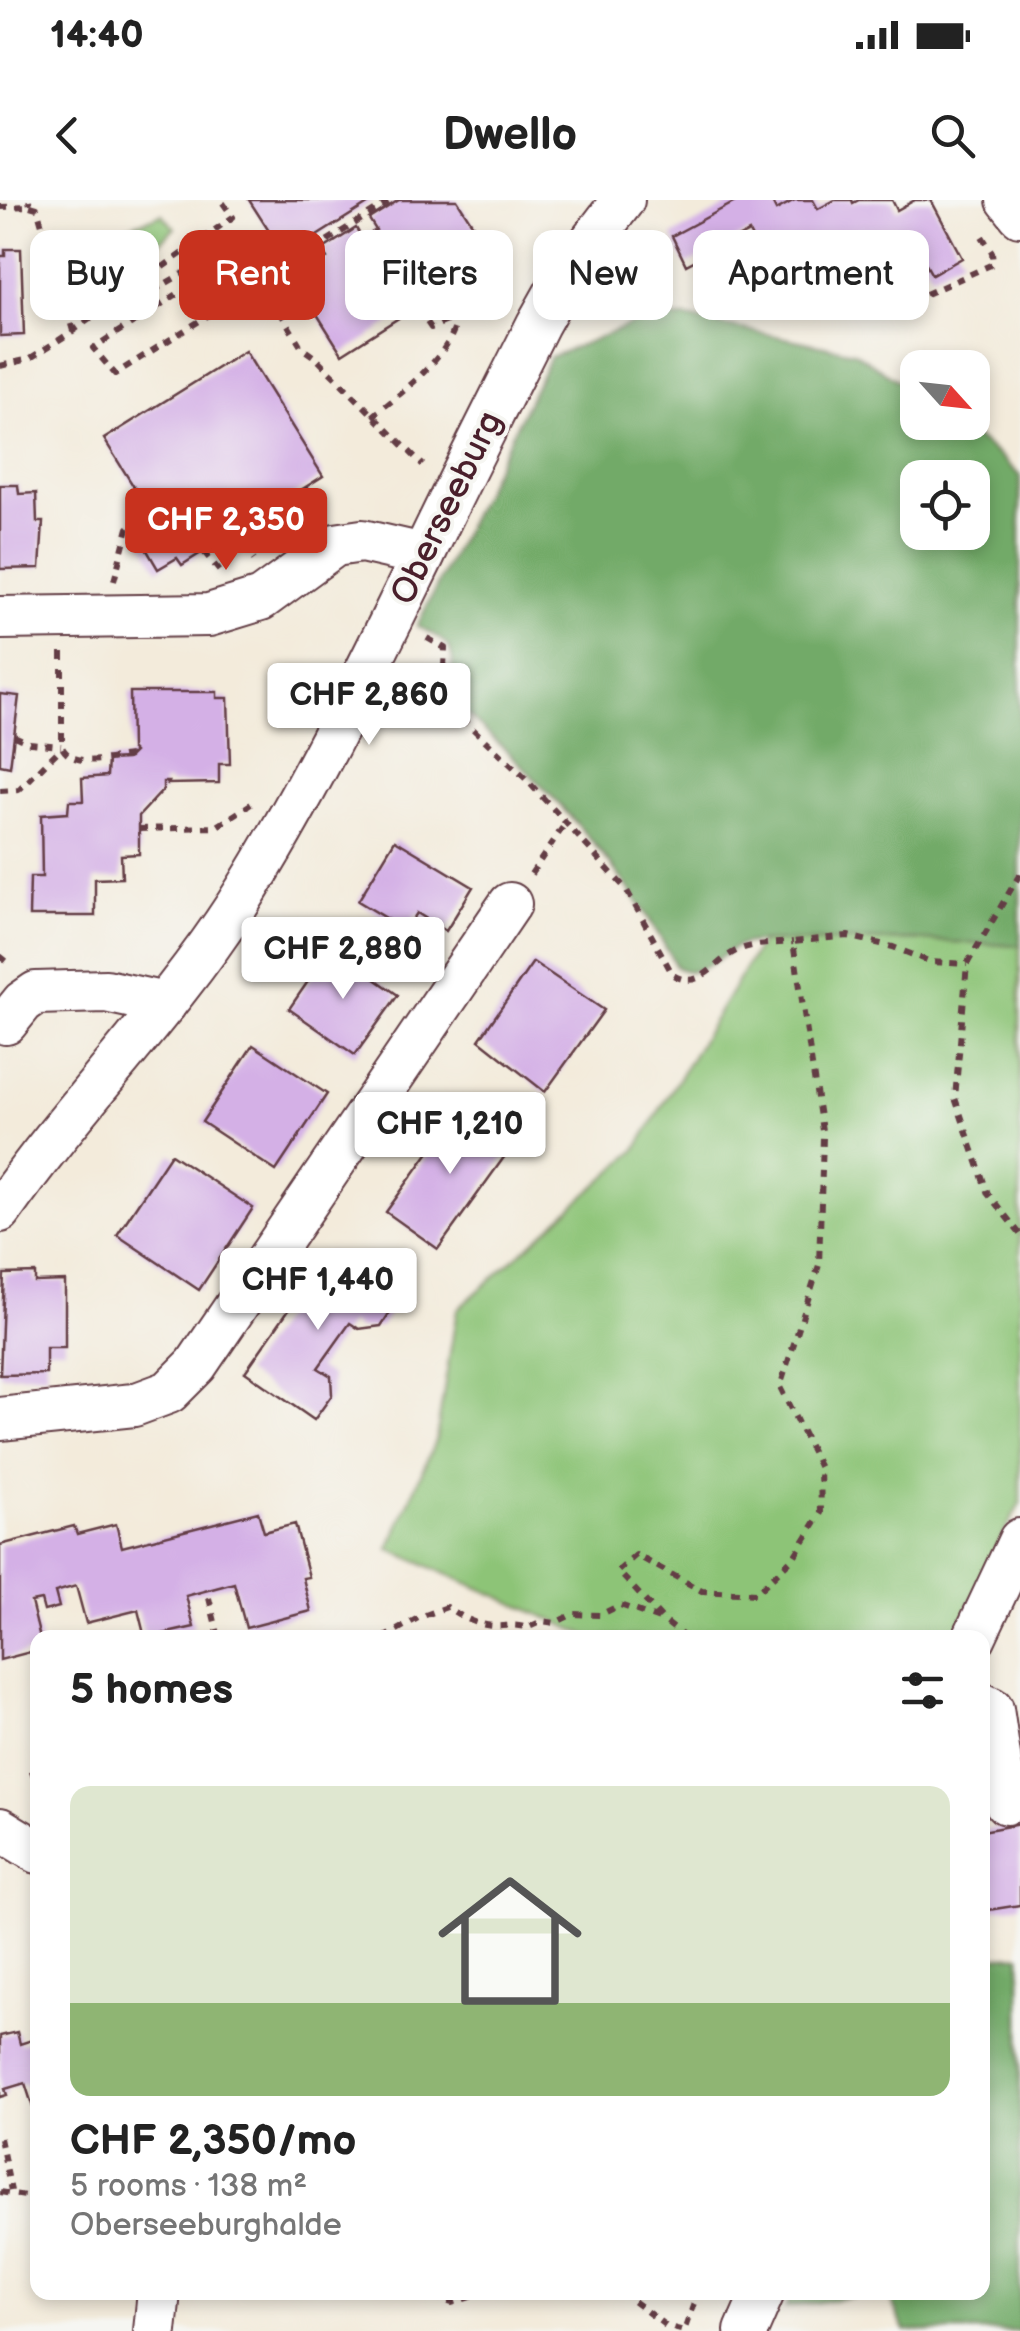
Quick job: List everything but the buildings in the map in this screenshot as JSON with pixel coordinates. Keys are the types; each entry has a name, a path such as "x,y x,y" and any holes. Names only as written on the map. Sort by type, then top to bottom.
{"street":[{"name":"Oberseeburg","path":"0,1211 80,1104 165,1004 262,865 337,732 547,308 565,276 623,200"},
{"path":"1008,200 1020,215"},
{"path":"0,618 208,615 261,600 335,545 362,541 423,555"},
{"path":"0,1419 134,1405 168,1392 196,1365 510,904"},
{"path":"6,1023 36,993 106,990 165,1004"},
{"path":"978,1630 1020,1540"},
{"path":"990,1708 1006,1803"},
{"path":"0,1829 30,1847"},
{"path":"155,2331 158,2300"},
{"path":"746,2331 760,2300"}],"path":[{"path":"159,268 233,216 221,200"},
{"path":"325,244 392,200"},
{"path":"0,207 29,203 38,208 73,331"},
{"path":"929,293 993,264 992,252"},
{"path":"0,366 29,359 87,320"},
{"path":"137,320 93,348 115,374 204,320"},
{"path":"285,320 302,348 427,468"},
{"path":"426,320 431,328 448,320"},
{"path":"373,416 444,349 456,320"},
{"path":"305,488 322,522"},
{"path":"114,593 114,574 128,528 140,518 136,490"},
{"path":"270,510 298,541"},
{"path":"234,533 263,572"},
{"path":"415,632 445,648 443,686 457,714 524,777 626,889 668,969 682,980 698,980 737,950 848,936 893,947 930,962 968,964"},
{"path":"62,655 62,746 66,755 77,760 130,756"},
{"path":"14,736 30,743 62,746"},
{"path":"0,790 19,790 62,746"},
{"path":"139,829 216,827 258,799"},
{"path":"510,904 565,824"},
{"path":"1020,874 968,964 955,1098 988,1194 1020,1234"},
{"path":"676,1630 618,1570 636,1556 702,1591 755,1594 794,1556 821,1513 820,1468 780,1388 820,1265 823,1137 792,942"},
{"path":"209,1598 217,1630"},
{"path":"397,1630 447,1607 463,1618 496,1627 512,1623 527,1628 542,1621 554,1623 573,1614 600,1615 620,1605 663,1620"},
{"path":"0,2138 11,2191"},
{"path":"0,2192 30,2196"},
{"path":"631,2300 662,2323 684,2331 695,2300"}],"green space":[{"path":"162,214 175,228 159,243 159,230 120,230"},
{"path":"673,318 854,352 900,382 900,440 978,440 1020,476 1020,946 918,940 761,942 736,947 700,969 684,971 676,967 646,914 592,842 521,765 452,699 448,647 417,626 550,357 643,320"},
{"path":"918,940 1020,946 1020,1504 992,1555 959,1630 575,1630 389,1549 436,1439 457,1310 635,1151 761,942"},
{"path":"1020,1955 1020,2331 905,2331 890,2300 990,2300 990,1957"},
{"path":"788,2300 832,2300 786,2308"}]}
